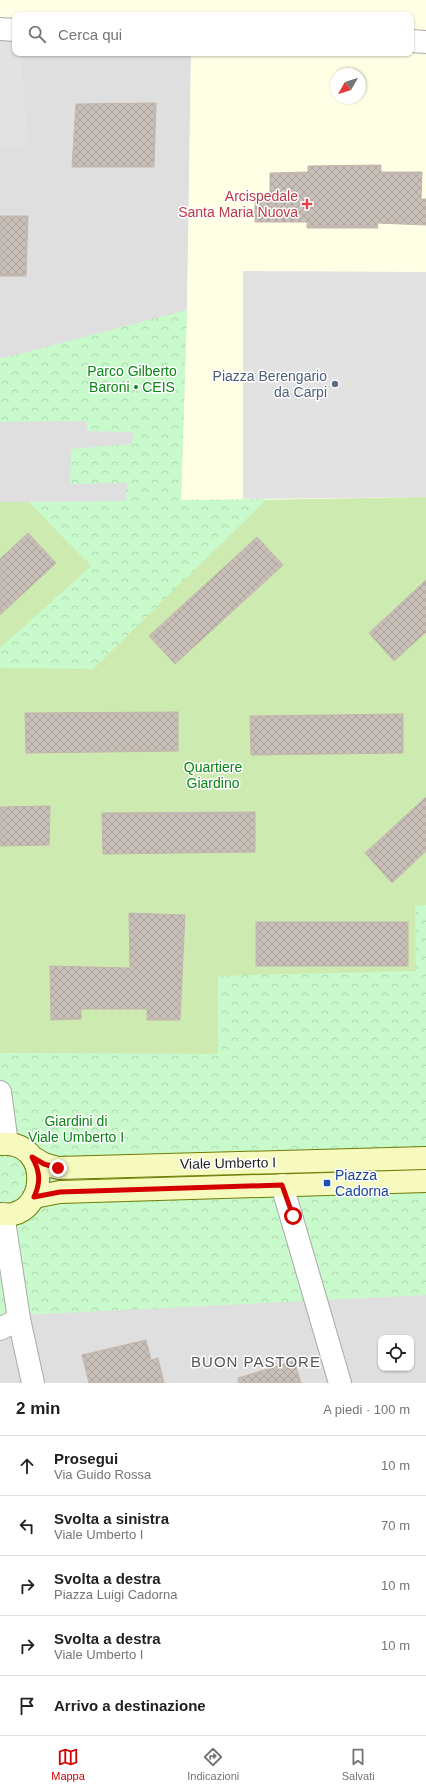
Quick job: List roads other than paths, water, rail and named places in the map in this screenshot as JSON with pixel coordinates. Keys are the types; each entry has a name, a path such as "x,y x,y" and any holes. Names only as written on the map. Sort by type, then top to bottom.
{"main road":[{"name":"Viale Umberto I","path":"3,1144 16,1146 44,1164 58,1168 426,1158"},
{"path":"1,1214 21,1210 34,1197 38,1189 39,1178 36,1164 32,1157"},
{"name":"Viale Umberto I","path":"34,1197 60,1192 426,1181"}],"street":[{"path":"0,29 12,30"},
{"path":"414,41 426,42"},
{"path":"0,1092 3,1144"},
{"path":"282,1185 340,1383"},
{"path":"1,1214 19,1319 33,1383"},
{"path":"0,1329 19,1319"}],"place":[{"name":"Arcispedale Santa Maria Nuova","path":"307,204"},
{"name":"Piazza Berengario da Carpi","path":"335,384"},
{"name":"Piazza Cadorna","path":"327,1183"}],"district":[{"name":"BUON PASTORE","path":"256,1362"}],"park label":[{"name":"Parco Gilberto Baroni • CEIS","path":"132,380"},
{"name":"Quartiere Giardino","path":"213,776"},
{"name":"Giardini di Viale Umberto I","path":"76,1130"}]}
